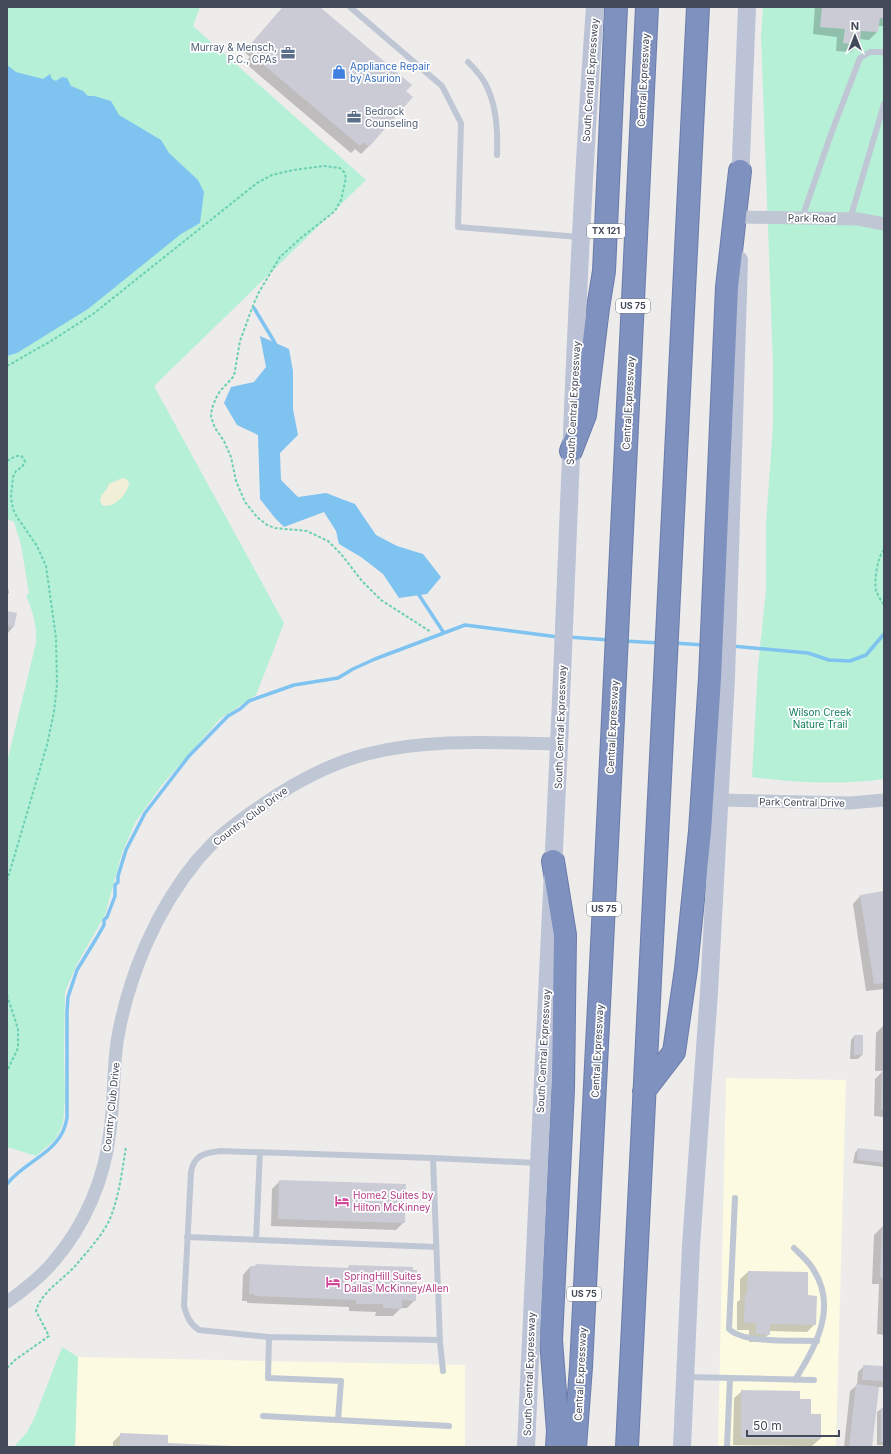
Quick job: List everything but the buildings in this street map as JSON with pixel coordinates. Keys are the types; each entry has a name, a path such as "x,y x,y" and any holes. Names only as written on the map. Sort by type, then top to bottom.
{"highway":[{"name":"TX 121","path":"571,451 585,415 604,271 616,7"},
{"name":"Central Expressway","path":"575,1447 585,1281 647,7"},
{"path":"627,1447 698,7"},
{"path":"644,1091 674,1052 686,969 718,678 727,287 740,171"},
{"path":"554,861 565,935 563,1089 551,1340 558,1431 557,1447"}],"main road":[{"name":"South Central Expressway","path":"526,1447 538,1163 554,861 581,237 595,7"},
{"path":"720,623 740,217 740,171 747,7"},
{"path":"682,1447 691,1246 709,992 720,800 718,678"}],"street":[{"path":"854,219 884,214"},
{"name":"Park Road","path":"740,217 854,219 884,224"},
{"name":"Country Club Drive","path":"7,1302 32,1283 55,1260 73,1235 92,1199 102,1173 108,1147 112,1115 117,1043 134,977 155,925 168,900 183,878 212,844 238,822 289,787 307,777 346,760 368,754 416,746 455,743 559,744"},
{"name":"Park Central Drive","path":"720,800 850,803 884,800"}],"lane":[{"path":"350,7 442,86 461,123 458,227 581,237"},
{"path":"802,218 831,134 860,58 870,52 883,52 884,54"},
{"path":"468,62 487,86 491,97 496,115 498,132 497,155"},
{"path":"854,219 884,104"},
{"path":"440,1340 269,1337 200,1330 192,1326 184,1306 191,1172 194,1161 201,1155 220,1151 538,1163"},
{"path":"256,1240 260,1152"},
{"path":"433,1158 440,1340 443,1371"},
{"path":"735,1198 729,1329 737,1334 755,1339 817,1341"},
{"path":"188,1237 436,1247"},
{"path":"794,1248 811,1265 819,1280 823,1293 824,1308 821,1332 810,1356 795,1380"},
{"path":"269,1337 268,1378 341,1380 338,1420"},
{"path":"685,1377 814,1380"},
{"path":"727,1447 730,1378"},
{"path":"263,1416 449,1426"}],"path":[{"path":"7,366 93,314 257,183 272,175 293,170 324,166 340,168 344,172 346,178 342,200 335,211 302,237 280,257 254,303 240,341 234,376 216,398 211,417 215,428 224,441 231,456 239,490 245,502 258,517 267,525 275,528 307,531 328,541 341,554 362,581 381,600 432,632"},
{"path":"7,461 16,455 21,455 25,462 16,471 13,478 11,497 13,509 17,517 37,546 46,566 56,638 57,684 54,712 46,746 7,881"},
{"path":"884,550 880,554 876,590 884,605"},
{"path":"7,996 18,1029 18,1048 7,1071"},
{"path":"7,1368 15,1360 49,1336 36,1311 38,1305 75,1266 108,1222 114,1206 126,1146"}],"shaded area":[{"path":"726,1078 846,1080 836,1447 718,1447"},
{"path":"78,1357 465,1365 465,1447 75,1447"}],"green space":[{"path":"7,7 200,7 193,26 366,180 154,386 284,623 256,695 220,719 162,785 136,821 122,853 105,915 76,966 65,992 65,1098 63,1124 55,1140 36,1156 7,1147 7,762 36,643 36,630 31,607 26,595 29,593 21,545 14,522 7,519"},
{"name":"Wilson Creek Nature Trail","path":"763,7 884,7 884,779 834,783 785,781 752,777 758,666 766,590 766,524 773,426 773,365 761,36"},
{"path":"62,1347 78,1357 75,1447 14,1447 27,1432 34,1419"}],"sand":[{"path":"122,478 129,482 126,491 120,500 111,505 102,505 100,500 101,496 109,484"}],"water":[{"path":"7,65 16,72 43,79 50,74 52,79 56,81 62,77 67,78 71,86 83,91 88,96 94,96 111,101 119,115 161,140 169,153 198,180 204,192 200,223 181,234 88,309 17,353 7,356"},
{"path":"260,336 289,349 293,371 293,409 298,435 280,453 281,480 298,497 326,493 355,504 376,535 397,546 423,554 441,577 427,594 399,598 383,574 361,557 339,544 336,531 324,512 284,527 260,499 258,435 237,425 224,403 231,387 254,382 266,367"}],"waterway":[{"path":"254,308 275,343 275,347"},
{"path":"417,592 444,633"},
{"path":"7,1184 20,1171 44,1154 57,1141 65,1127 67,1118 68,997 77,970 104,925 104,920 107,917 115,896 115,885 118,882 118,876 126,850 145,813 189,756 228,716 240,709 249,701 294,685 338,678 375,659 465,625 558,637"},
{"path":"732,646 808,653 829,660 850,661 866,655 884,634"},
{"path":"568,637 610,640"},
{"path":"624,641 660,643"},
{"path":"674,643 704,645"}],"place":[{"name":"Murray & Mensch, P.C., CPAs","path":"288,53"},
{"name":"Appliance Repair by Asurion","path":"339,72"},
{"name":"Bedrock Counseling","path":"354,117"},
{"name":"Home2 Suites by Hilton McKinney","path":"342,1201"},
{"name":"SpringHill Suites Dallas McKinney/Allen","path":"333,1282"}]}
